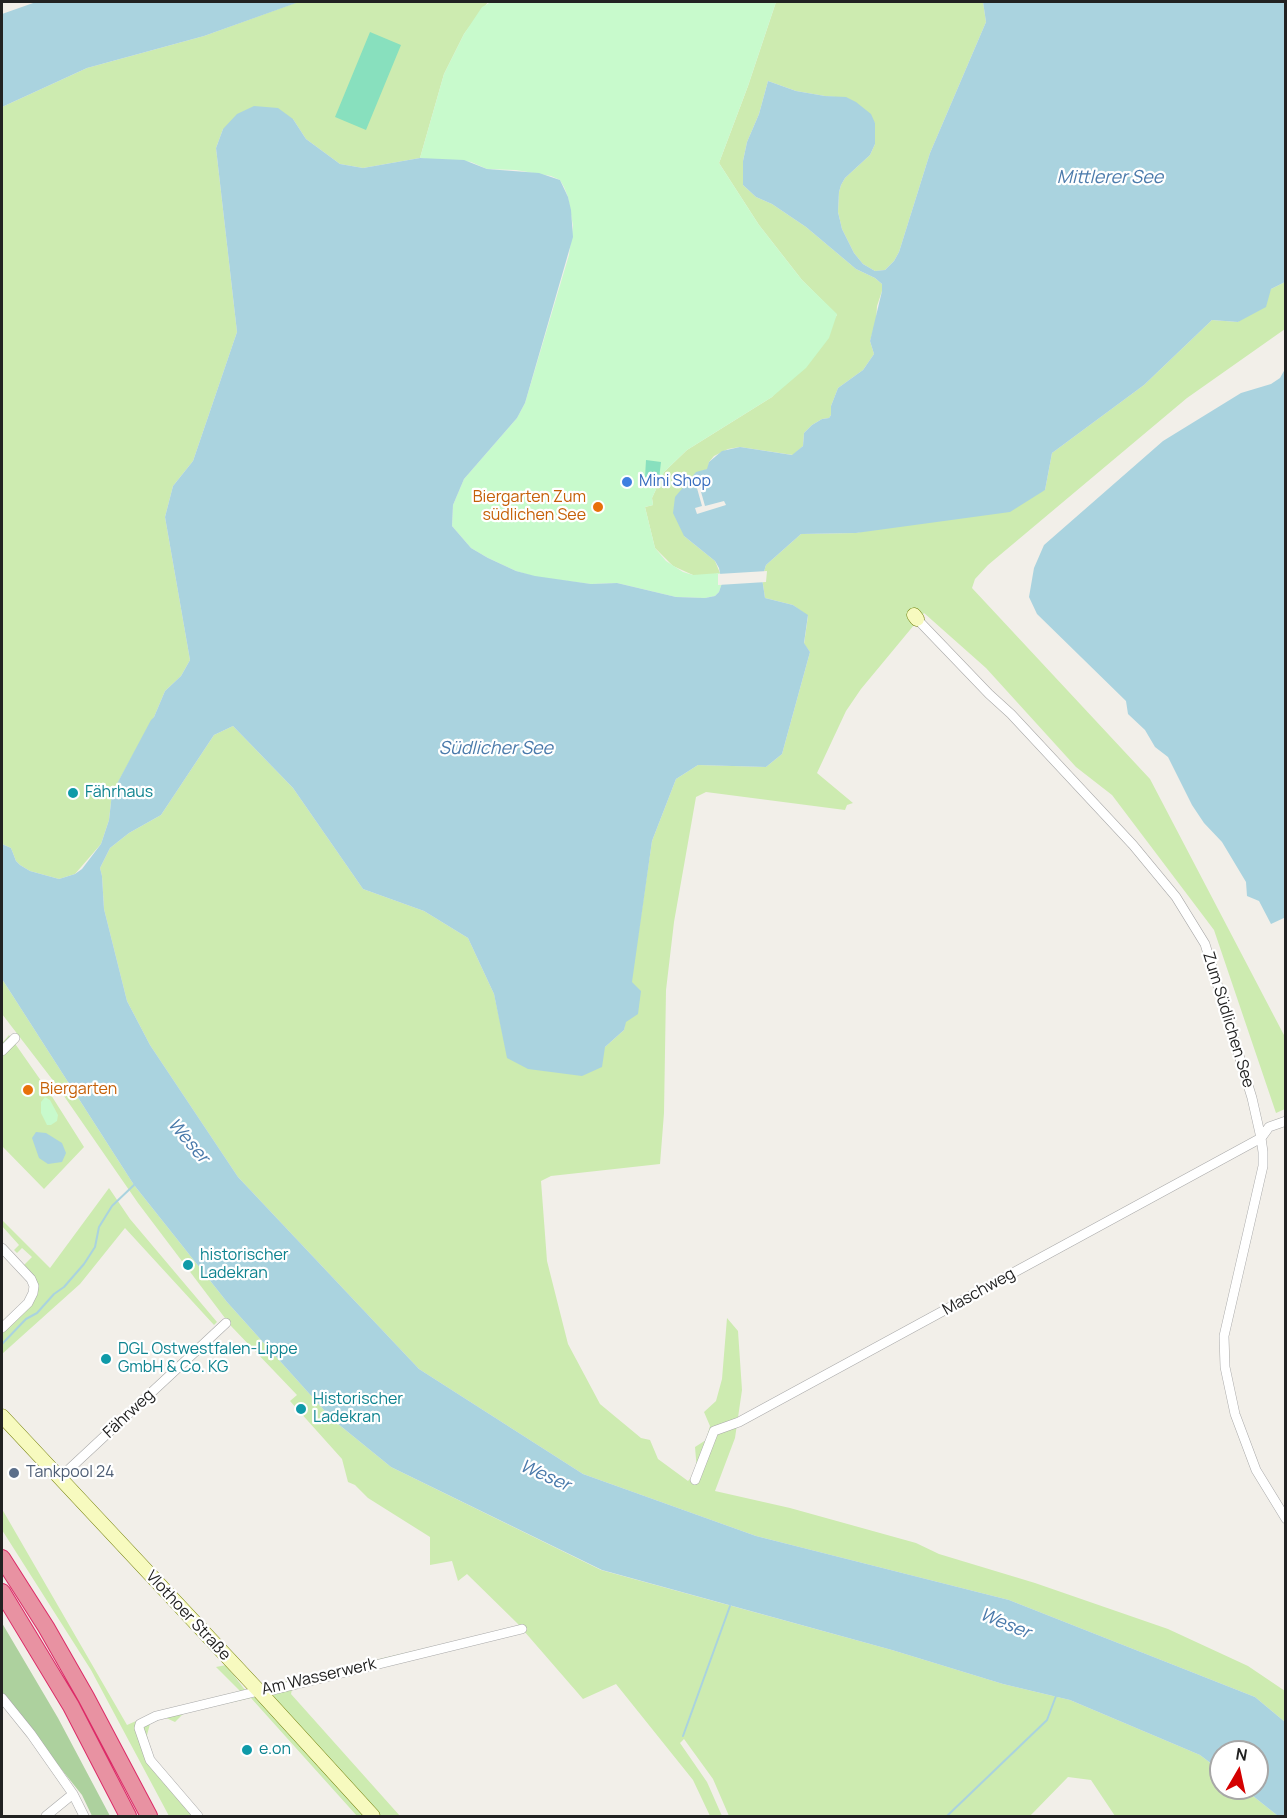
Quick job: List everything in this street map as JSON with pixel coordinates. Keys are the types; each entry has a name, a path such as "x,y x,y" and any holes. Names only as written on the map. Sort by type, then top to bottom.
{"highway":[{"path":"2,1558 46,1627 149,1816"},
{"path":"2,1592 71,1706 128,1816"}],"main road":[{"name":"Vlothoer Straße","path":"2,1416 373,1816"}],"street":[{"name":"Zum Südlichen See","path":"915,617 1011,714 1133,845 1176,897 1205,944 1262,1138 1263,1167 1224,1336 1225,1367 1235,1414 1256,1470 1286,1519"},
{"path":"2,1051 15,1038"},
{"name":"Maschweg","path":"695,1480 714,1431 739,1422 1262,1138 1269,1127 1286,1121"},
{"path":"2,1248 31,1279 34,1286 28,1303 2,1328"},
{"name":"Fährweg","path":"62,1482 65,1473 226,1323"},
{"name":"Am Wasserwerk","path":"198,1816 150,1760 139,1728 140,1724 156,1716 259,1691 269,1691 522,1629"},
{"path":"2,1698 31,1734 73,1794 84,1816"},
{"path":"46,1816 73,1794"}],"green space":[{"path":"298,2 488,2 464,34 444,74 420,158 363,168 340,164 306,139 293,119 223,129 216,148 237,332 193,461 173,486 165,517 190,660 181,676 165,691 154,717 112,793 109,820 101,844 75,874 59,879 30,871 16,861 11,848 2,844 2,107 87,68 204,36"},
{"path":"491,2 776,2 719,163 759,225 802,280 837,314 829,338 806,368 772,397 687,450 664,472 652,498 653,505 645,507 655,548 666,561 683,572 693,575 720,573 722,583 715,596 676,597 617,583 591,584 536,577 516,571 471,548 452,526 453,505 464,479 517,418 525,403 569,255 573,226 564,187 560,180 551,176 516,170 487,169 471,162 420,158 444,74 464,34 482,7"},
{"path":"776,2 983,2 986,22 930,153 899,252 885,270 875,271 863,264 854,253 842,229 838,212 841,185 845,178 870,155 875,144 875,123 846,98 796,91 768,81 759,114 747,142 743,161 743,185 756,197 772,204 806,227 856,269 882,284 870,341 874,354 863,370 838,388 829,418 812,425 804,433 803,446 793,455 740,447 728,449 714,456 709,462 708,469 696,473 692,478 684,536 715,561 720,573 693,575 673,566 655,548 645,507 653,505 652,498 664,472 687,450 772,397 837,315 802,280 759,225 719,163"},
{"path":"370,32 401,45 366,130 335,117"},
{"path":"1285,282 1285,329 1187,398 988,565 975,579 972,588 1150,779 1285,1037 1285,1109 1276,1113 1214,930 1112,795 1076,767 986,668 924,613 861,689 846,711 817,773 853,803 847,805 845,810 706,792 696,797 674,922 666,990 664,1113 660,1164 551,1176 541,1181 547,1261 568,1344 600,1404 641,1438 650,1440 658,1459 688,1481 697,1471 695,1447 706,1440 710,1426 704,1412 716,1401 722,1379 727,1318 738,1331 742,1390 735,1438 715,1491 790,1508 916,1543 939,1554 1035,1583 1168,1629 1248,1666 1285,1691 1285,1722 1255,1697 1009,1600 756,1536 583,1474 419,1369 238,1177 150,1045 127,1001 104,909 100,868 110,848 129,833 161,815 214,735 233,726 293,788 363,889 424,911 468,938 494,994 508,1058 605,1047 624,1030 652,841 676,779 698,765 766,767 782,754 810,652 804,644 808,616 793,605 765,598 762,578 766,565 801,534 856,533 1045,490 1052,453 1144,385 1212,320 1238,322 1271,289"},
{"path":"646,460 661,462 659,479 645,477"},
{"path":"2,979 134,1185 227,1302 332,1419 391,1467 601,1570 892,1650 1003,1684 1070,1700 1200,1755 1209,1762 1209,1800 1258,1800 1278,1816 1115,1816 1091,1780 1068,1777 1030,1816 729,1816 713,1779 684,1739 680,1743 707,1782 722,1816 710,1816 693,1780 616,1684 583,1699 517,1623 467,1574 458,1581 452,1561 430,1565 430,1537 368,1498 355,1485 348,1482 342,1459 290,1401 297,1395 231,1326 138,1203 55,1083 2,1014"},
{"path":"9,1035 84,1147 44,1189 2,1146 2,1043"},
{"path":"45,1097 50,1100 58,1115 57,1121 51,1125 47,1125 41,1113 41,1102"},
{"path":"109,1188 130,1219 217,1322 214,1325 125,1228 80,1284 2,1354 2,1332 37,1291 24,1265 32,1257 22,1248 17,1253 14,1250 19,1245 2,1226 2,1220 50,1268"},
{"path":"2,1509 127,1725 159,1711 240,1691 216,1667 226,1665 251,1698 184,1713 175,1722 164,1717 150,1724 147,1735 152,1759 202,1816 169,1816 91,1670 2,1530"},
{"path":"2,1623 58,1718 110,1816 92,1816 82,1795 2,1695"},
{"path":"477,1636 292,1689 291,1694 400,1816 357,1816 251,1698 281,1692 273,1684"}],"water":[{"path":"36,2 299,2 204,36 87,68 2,107 2,14"},
{"path":"983,2 1285,2 1285,282 1271,289 1266,307 1238,322 1212,320 1144,385 1052,453 1045,490 1010,512 856,533 801,534 766,565 762,578 765,598 793,605 808,615 804,643 810,652 782,754 766,767 698,765 676,779 652,841 632,982 641,991 638,1014 626,1022 624,1030 605,1047 602,1067 582,1076 528,1069 507,1058 494,994 468,938 424,911 363,889 293,788 233,726 214,735 161,815 129,833 110,848 100,868 104,909 127,1001 150,1045 238,1177 419,1369 583,1474 756,1536 1009,1600 1255,1697 1285,1722 1285,1816 1278,1816 1258,1800 1269,1800 1269,1740 1209,1740 1209,1762 1200,1755 1070,1700 1003,1684 892,1650 602,1570 391,1467 332,1419 227,1302 134,1185 2,979 2,844 11,848 16,861 30,871 59,879 82,869 101,844 109,820 112,793 154,717 165,691 181,676 190,660 165,517 173,486 193,461 237,332 216,148 223,129 237,114 254,106 278,108 293,119 306,139 340,164 363,168 420,158 464,160 487,169 539,173 560,180 571,210 573,237 525,403 517,418 464,479 453,505 452,526 471,548 516,571 591,584 617,583 676,597 705,598 715,596 719,592 722,583 719,568 715,561 684,536 673,513 675,497 696,472 707,469 709,462 722,451 740,447 792,455 803,446 804,433 812,425 831,415 831,406 838,388 863,370 874,354 870,341 882,291 882,284 875,278 856,269 806,227 772,204 756,197 743,185 743,161 747,142 759,114 768,81 796,91 846,97 871,114 875,123 875,144 870,155 845,178 841,185 838,212 842,229 854,253 863,264 875,271 885,270 899,252 930,153 986,22"},
{"path":"1285,369 1286,917 1271,924 1259,901 1247,896 1246,882 1222,842 1204,823 1192,805 1168,757 1155,747 1145,730 1128,714 1126,701 1037,614 1029,597 1034,568 1044,545 1163,441 1241,393 1271,384 1280,378"},
{"path":"36,1132 46,1133 62,1143 66,1153 62,1162 48,1164 39,1158 32,1138"}],"pier":[{"path":"695,481 698,481 705,506 724,501 726,505 697,514 695,508 702,506"},
{"path":"767,571 766,582 718,585 718,574"}],"waterway":[{"path":"2,1344 26,1319 37,1313 54,1294 64,1287 84,1264 95,1247 99,1227 112,1206 135,1184"},
{"path":"683,1736 730,1606"},
{"path":"947,1816 1047,1720 1056,1696"}],"place":[{"name":"Mini Shop","path":"627,482"},
{"name":"Biergarten Zum südlichen See","path":"598,507"},
{"name":"Fährhaus","path":"73,793"},
{"name":"Biergarten","path":"28,1090"},
{"name":"historischer Ladekran","path":"188,1265"},
{"name":"DGL Ostwestfalen-Lippe GmbH & Co. KG","path":"106,1359"},
{"name":"Historischer Ladekran","path":"301,1409"},
{"name":"Tankpool 24","path":"14,1473"},
{"name":"e.on","path":"247,1750"}],"water label":[{"name":"Mittlerer See","path":"1110,178"},
{"name":"Südlicher See","path":"496,749"},
{"name":"Weser","path":"188,1141"},
{"name":"Weser","path":"545,1476"},
{"name":"Weser","path":"1005,1624"}]}
